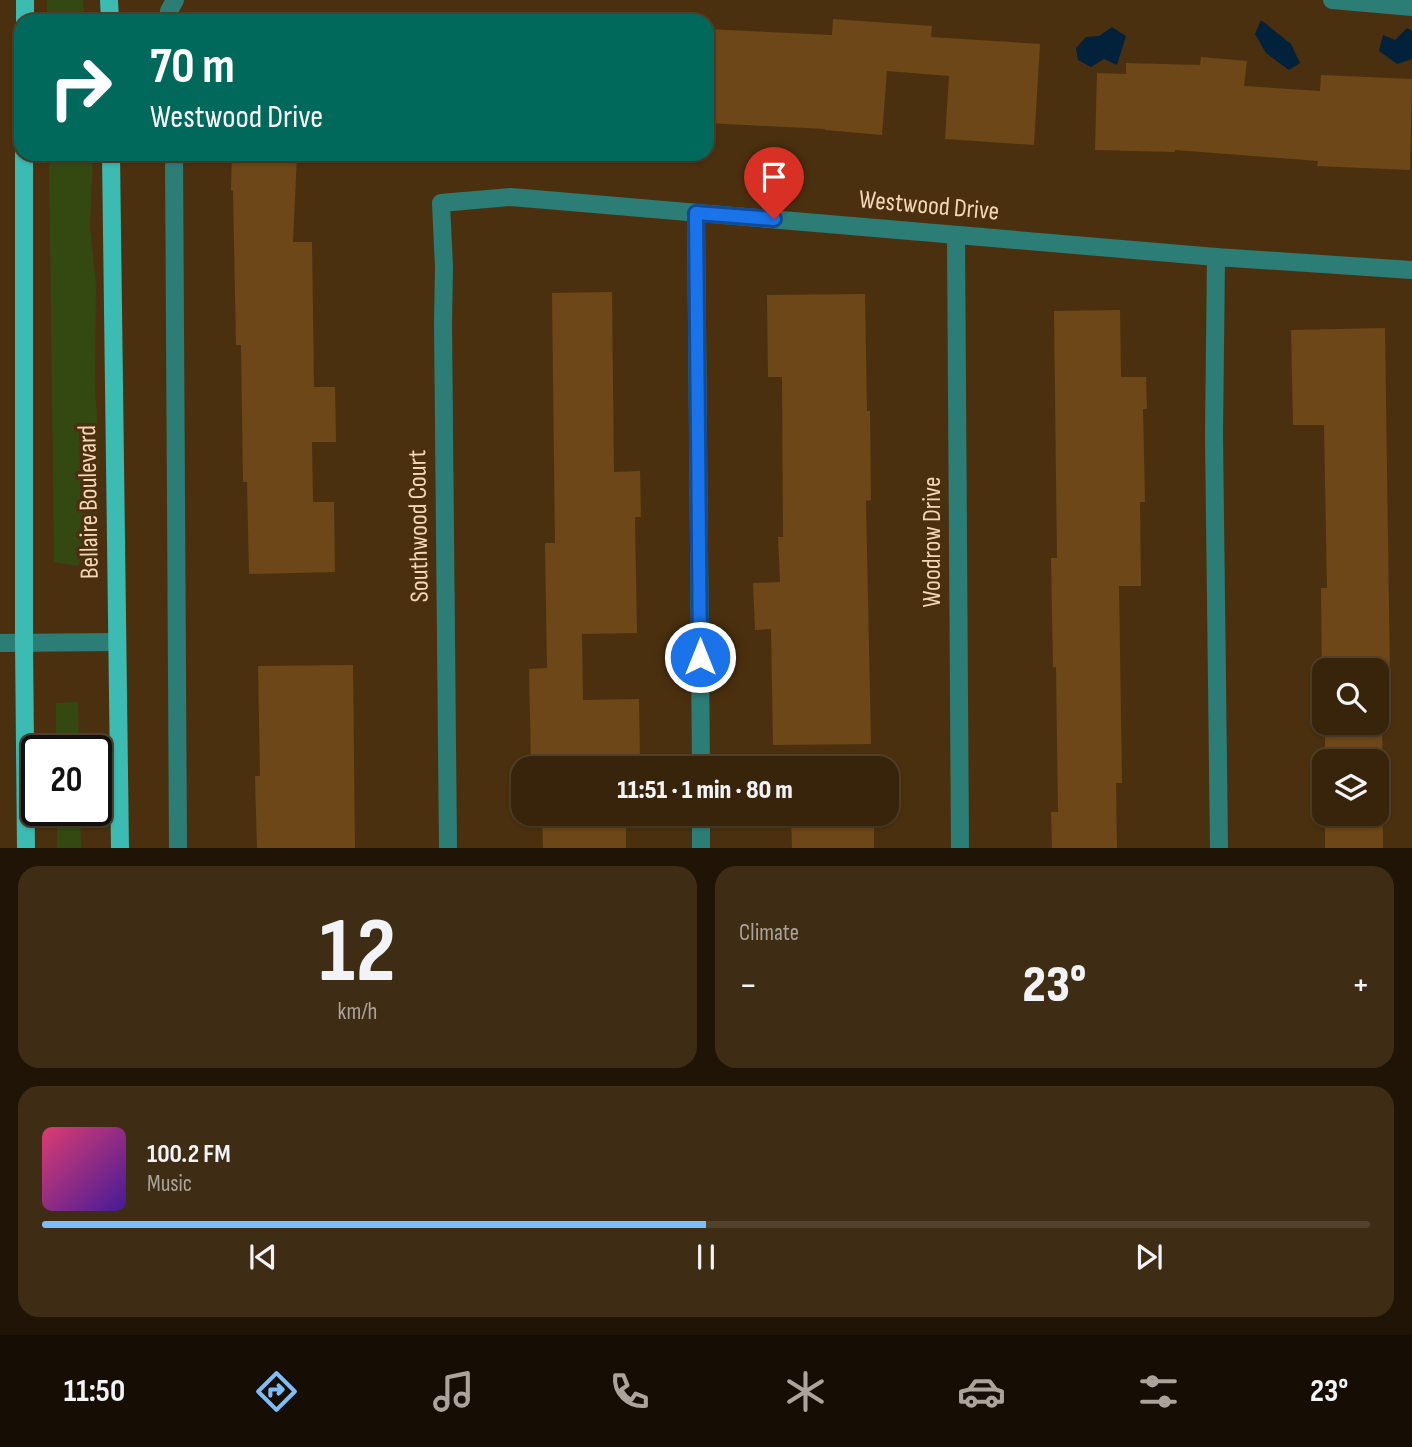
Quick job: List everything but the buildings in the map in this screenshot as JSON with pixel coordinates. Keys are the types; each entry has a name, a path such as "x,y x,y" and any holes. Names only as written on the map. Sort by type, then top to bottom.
{"main road":[{"path":"24,161 26,848"},
{"name":"Bellaire Boulevard","path":"111,161 120,848"}],"street":[{"path":"1332,0 1412,7"},
{"path":"174,161 178,848"},
{"name":"Westwood Drive","path":"441,203 512,197 1216,257 1412,270"},
{"name":"Southwood Court","path":"441,203 444,267 449,848"},
{"path":"696,213 701,756"},
{"name":"Woodrow Drive","path":"956,235 960,848"},
{"path":"1216,257 1214,435 1219,848"},
{"path":"0,643 117,642"},
{"path":"701,826 701,848"}],"green space":[{"path":"47,0 83,0 84,14 47,14"},
{"path":"49,161 93,161 90,226 96,285 95,391 99,443 99,506 78,566 54,562"},
{"path":"78,702 79,735 56,735 56,703"},
{"path":"57,826 80,826 81,848 57,848"}],"water":[{"path":"1261,20 1291,44 1300,63 1289,70 1266,53 1255,34"},
{"path":"1112,27 1126,36 1117,65 1104,59 1091,67 1078,60 1076,48 1086,37 1099,36"},
{"path":"1407,28 1412,31 1412,59 1397,64 1379,51 1383,35 1395,40"}],"route":[{"path":"700,657 696,213 774,219"}]}
